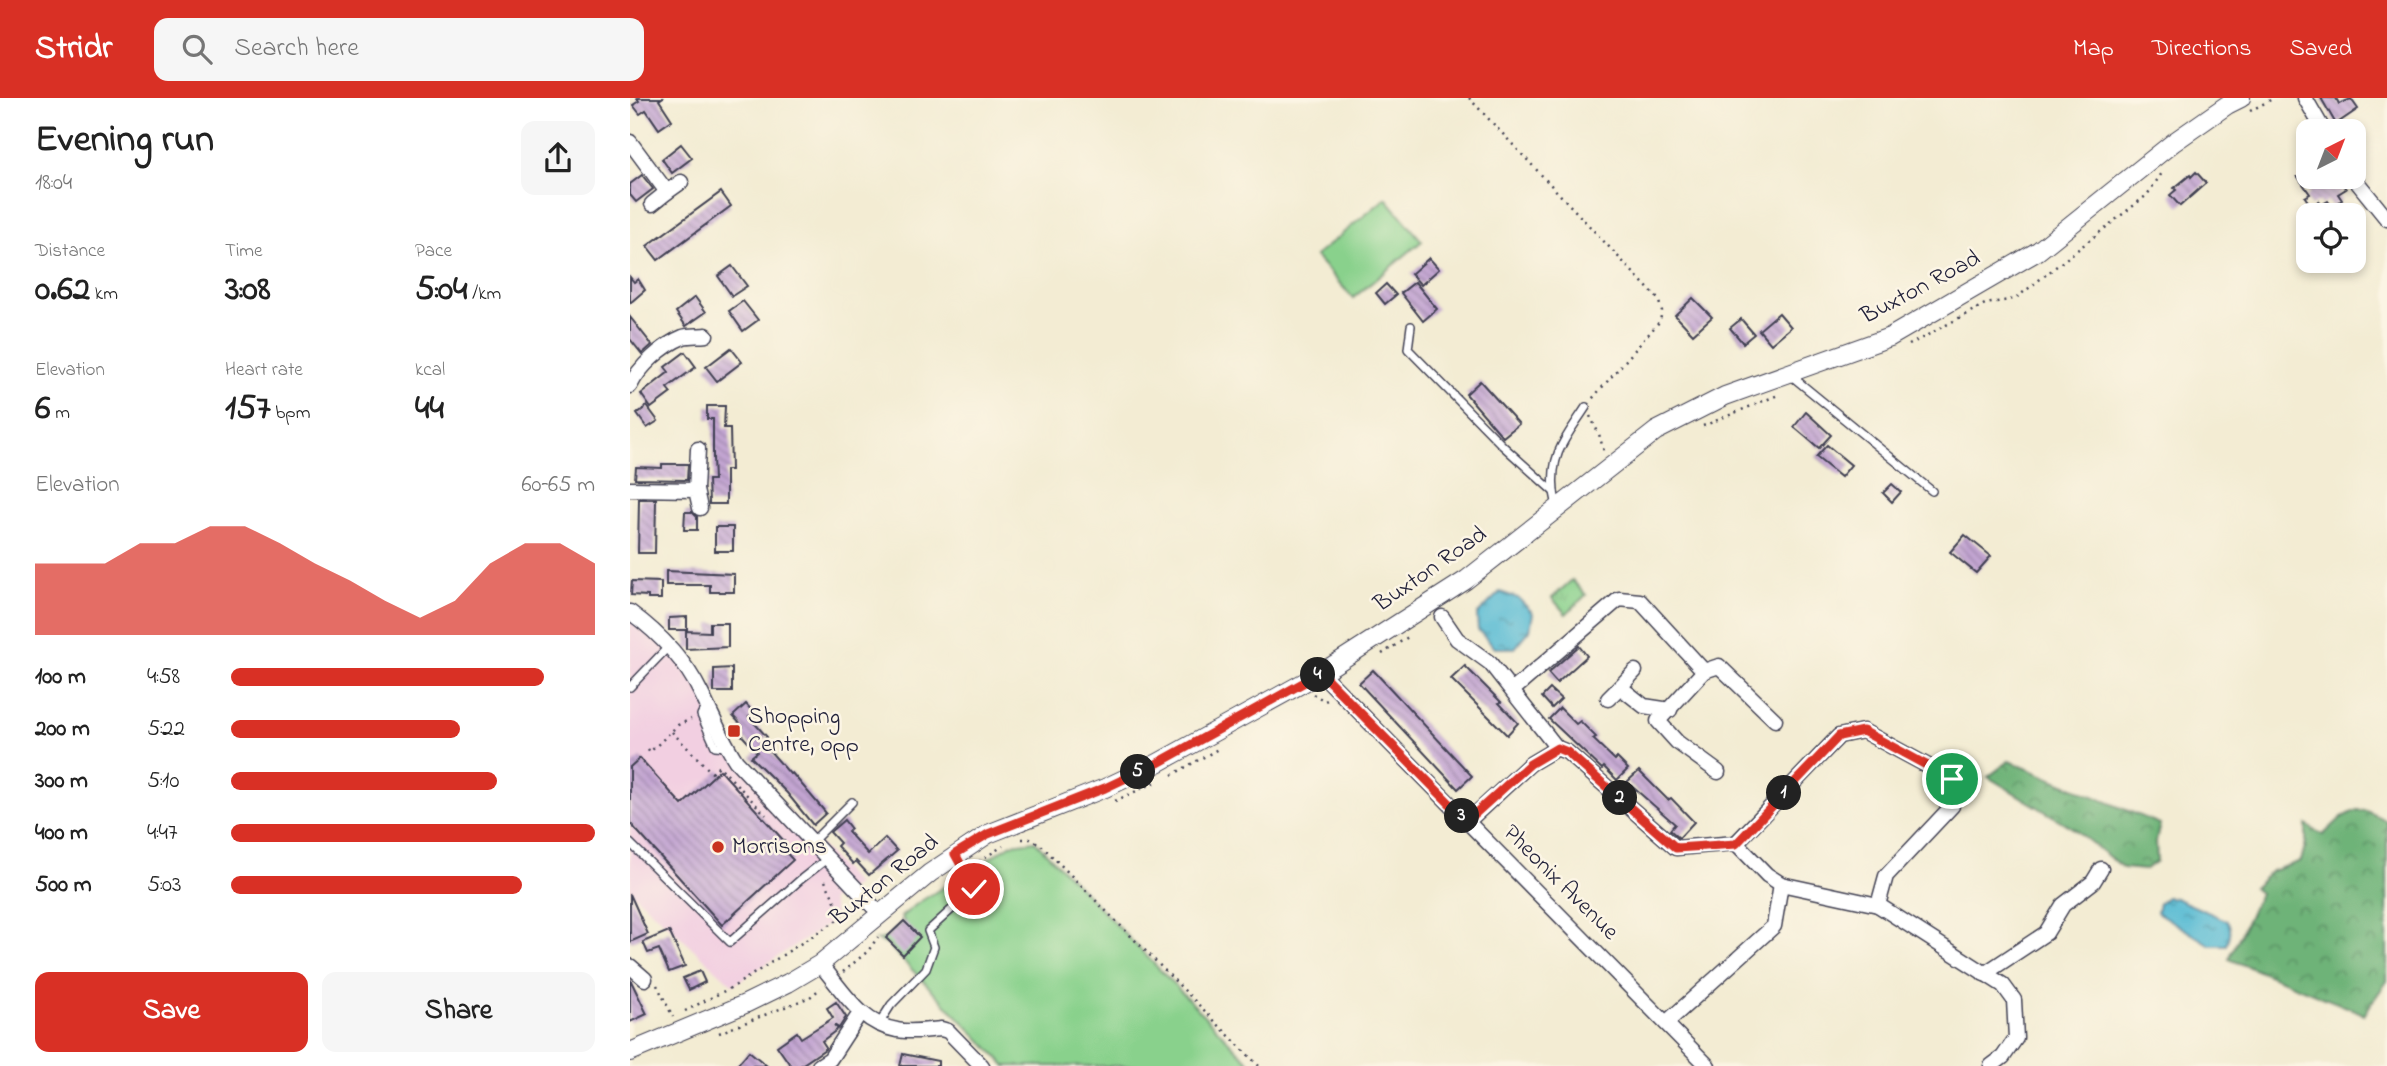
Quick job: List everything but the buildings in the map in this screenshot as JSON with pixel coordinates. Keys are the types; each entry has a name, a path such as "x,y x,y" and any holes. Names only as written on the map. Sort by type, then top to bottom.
{"street":[{"name":"Buxton Road","path":"630,1052 745,1004 820,964 874,907 988,834 1105,788 1158,763 1321,673 1466,580 1555,500 1602,472 1656,431 1725,396 1890,337 2038,251 2174,142 2241,98"},
{"path":"2305,98 2317,119"},
{"path":"630,142 667,192"},
{"path":"652,204 681,182"},
{"path":"2363,189 2387,219"},
{"path":"632,378 651,358 684,337 706,335"},
{"path":"698,449 696,490 700,508"},
{"path":"630,489 696,490"},
{"path":"1513,690 1619,599 1640,601 1704,671"},
{"path":"630,612 654,630 690,673 703,710 736,761 874,907"},
{"path":"1442,617 1457,639 1490,663 1557,748 1567,752 1676,848 1736,844 1839,736 1863,731 1952,779 1952,806 1886,876 1878,905"},
{"path":"1718,772 1677,742 1658,721 1704,671 1720,666 1775,720"},
{"path":"1608,699 1635,671"},
{"name":"Pheonix Avenue","path":"1321,673 1708,1066"},
{"path":"1620,687 1644,706 1670,710"},
{"path":"1467,821 1530,764 1557,748"},
{"path":"1736,844 1780,884 1878,905 2003,985 2014,1000 2016,1038 2003,1057 1991,1066"},
{"path":"1984,974 2046,933 2063,905 2099,881"},
{"path":"1666,1023 1774,926 1780,884"},
{"path":"820,964 860,1013 896,1030 948,1031 982,1066"},
{"path":"630,966 645,979"},
{"path":"819,1066 830,1059 860,1013"}],"lane":[{"path":"1411,326 1408,349 1555,500"},
{"path":"1788,373 1932,491"},
{"path":"1555,500 1552,471 1556,455 1586,407"},
{"path":"630,687 669,646"},
{"path":"812,842 852,802"},
{"path":"630,843 730,943 828,858"},
{"path":"879,1024 891,1005 926,969 934,947 928,931 974,889 955,854"}],"path":[{"path":"1469,98 1658,299 1662,312 1660,321 1586,407 1604,449 1602,472"},
{"path":"648,749 650,752 677,724 703,710"},
{"path":"672,732 713,774 719,766 766,815"},
{"path":"1020,839 1030,839 1040,844 1259,1066"},
{"path":"964,870 1011,841"},
{"path":"825,881 844,917"},
{"path":"645,979 657,983 673,1017 736,985 844,917 874,907"}],"shaded area":[{"path":"630,601 678,646 695,668 711,694 733,745 762,782 857,885 831,900 835,914 832,922 733,985 630,891"}],"green space":[{"path":"1386,198 1422,241 1353,298 1315,256"},
{"path":"1572,580 1586,595 1566,614 1552,598"},
{"path":"2009,761 2160,824 2156,841 2157,861 2145,870 2123,868 2074,829 1988,777"},
{"path":"2357,810 2367,811 2387,821 2387,981 2364,1014 2229,959 2260,893 2253,888 2272,871 2301,861 2306,842 2306,825 2323,835 2342,817"},
{"path":"1035,841 1253,1066 1006,1066 888,945 876,940 886,938 904,921 901,917 918,903 1012,844"}],"water":[{"path":"1500,592 1518,598 1533,613 1530,630 1515,648 1495,648 1478,630 1477,615"},
{"path":"2167,897 2226,920 2230,929 2227,945 2210,945 2157,912 2159,903"}],"place":[{"name":"Shopping Centre, opp","path":"734,731"},
{"name":"Morrisons","path":"718,847"}],"route":[{"path":"974,889 955,854 988,834 1105,788 1158,763 1321,673 1467,821 1530,764 1557,748 1567,752 1676,848 1736,844 1839,736 1863,731 1952,779"}]}
